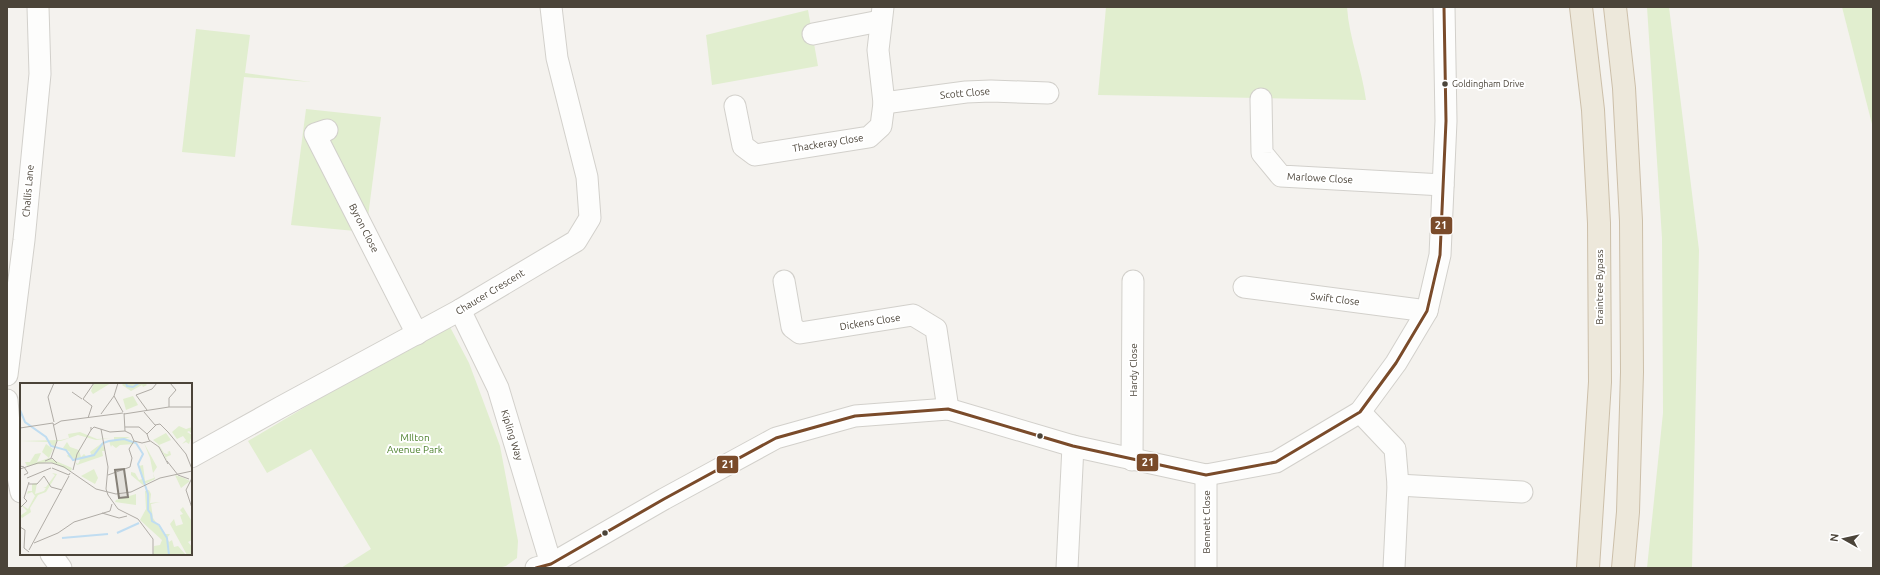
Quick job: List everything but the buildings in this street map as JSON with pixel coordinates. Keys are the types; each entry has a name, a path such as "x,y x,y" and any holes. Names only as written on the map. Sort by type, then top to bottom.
{"highway":[{"name":"Braintree Bypass","path":"1581,7 1593,110 1599,223 1600,382 1588,568"},
{"path":"1615,7 1624,88 1631,221 1632,372 1628,512 1623,568"}],"street":[{"name":"Challis Lane","path":"7,375 24,240 40,74 38,7"},
{"name":"Chaucer Crescent","path":"192,456 460,310 576,241 590,218 587,177 557,58 551,7"},
{"path":"544,566 776,438 855,416 948,409 1073,446 1206,475 1276,462 1360,412 1396,363 1427,311 1440,255 1446,105 1444,7"},
{"path":"813,34 881,14"},
{"name":"Thackeray Close","path":"735,106 743,146 755,155 869,137 881,126 884,103 878,50 881,14"},
{"name":"Scott Close","path":"884,103 966,92 991,91 1048,93"},
{"name":"Marlowe Close","path":"1261,98 1262,153 1281,176 1443,185"},
{"name":"Byron Close","path":"327,130 315,134 417,334"},
{"name":"Dickens Close","path":"784,281 792,328 800,333 913,315 936,329 948,409"},
{"name":"Hardy Close","path":"1132,460 1133,281"},
{"name":"Swift Close","path":"1244,287 1427,311"},
{"name":"Kipling Way","path":"460,310 498,388 544,566"},
{"path":"7,400 10,436 20,487"},
{"path":"1360,412 1395,449 1398,485 1394,568"},
{"path":"1067,568 1073,446"},
{"name":"Bennett Close","path":"1206,475 1206,568"},
{"path":"1398,485 1522,492"}],"green space":[{"path":"1106,7 1347,7 1350,30 1362,77 1366,100 1098,95"},
{"path":"1647,7 1669,7 1699,250 1692,568 1647,568 1663,413 1662,238"},
{"path":"1842,7 1873,7 1873,128"},
{"path":"808,10 818,66 712,85 706,35"},
{"path":"196,29 250,35 245,73 311,82 244,77 235,157 182,152"},
{"path":"306,109 381,117 366,232 291,225"},
{"name":"MIlton Avenue Park","path":"450,327 469,363 500,446 518,541 517,558 506,566 498,568 341,568 371,549 311,449 267,473 248,441 317,400"}],"transit line":[{"name":"21","path":"536,568 551,564 664,499 776,438 855,416 948,409 1073,446 1206,475 1276,462 1360,412 1396,363 1427,311 1440,255 1446,121 1444,7"}],"place":[{"name":"Goldingham Drive","path":"1445,84"}]}
